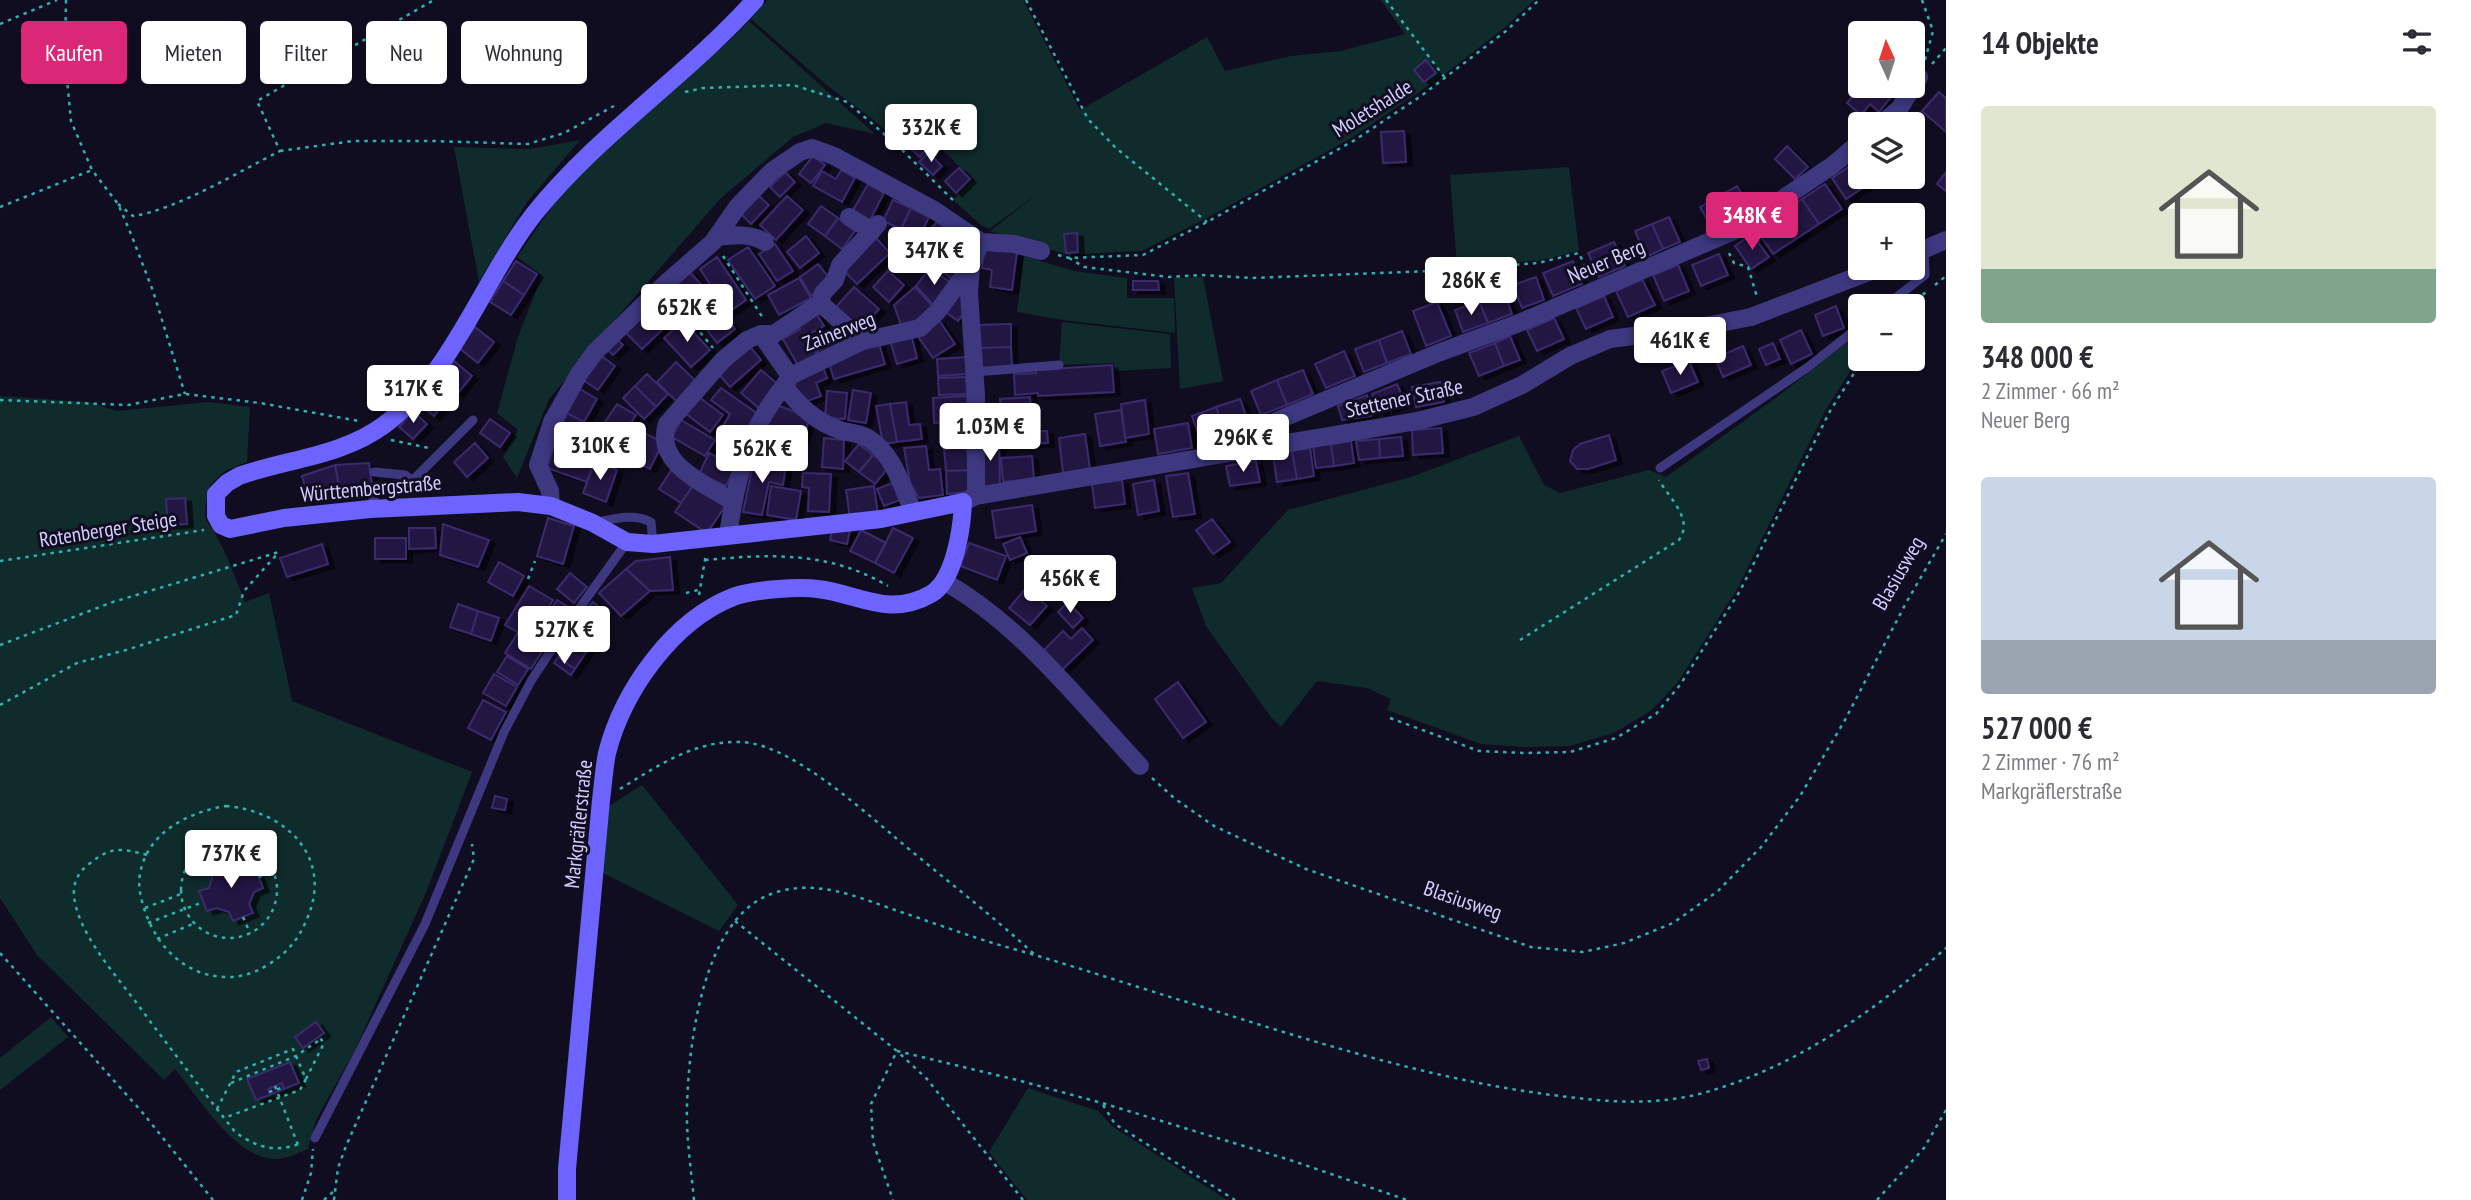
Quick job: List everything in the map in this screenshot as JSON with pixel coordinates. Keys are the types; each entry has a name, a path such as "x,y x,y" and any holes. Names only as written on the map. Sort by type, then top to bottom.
{"street":[{"name":"Württembergstraße","path":"627,542 593,523 551,506 517,502 370,509 230,528 221,525 216,516 216,495 226,483 254,471 335,449 367,435 401,410 446,354 517,238 558,187 647,101 729,29 755,0"},
{"path":"1895,112 1906,98"},
{"path":"551,506 550,491 537,465 552,422 579,374 595,352 715,239 738,206 772,171 800,152 812,148 834,156 934,210 981,242 1014,243 1041,251"},
{"name":"Neuer Berg","path":"1200,458 1252,431 1425,358 1519,323 1736,230 1823,172 1848,152"},
{"path":"733,502 680,467 667,454 664,434 667,424 723,360 747,340 768,334 820,303 823,293 835,280 839,265 875,228 849,217"},
{"path":"715,239 743,235 757,237 765,242"},
{"path":"1925,249 1946,240"},
{"path":"981,242 971,266 969,293 975,372 969,499 945,582 965,593 1021,638 1140,766"},
{"name":"Zainerweg","path":"787,381 863,341 920,328 937,312 971,266"},
{"name":"Stettener Straße","path":"627,542 653,544 881,519 969,499 1417,421 1473,407 1522,384 1570,356 1610,339 1695,328 1763,313 1848,280"},
{"path":"820,303 863,341"},
{"path":"768,334 802,410 842,430 862,434 877,444 897,474 913,511"},
{"path":"728,535 733,502 746,452 757,424 787,381"},
{"name":"Markgräflerstraße","path":"567,1200 567,1169 601,800 607,753 627,702 657,653 704,612 735,596 780,589 817,589 880,605 898,605 931,594 945,582"}],"lane":[{"path":"1900,294 1919,280"},
{"path":"1660,468 1808,367 1848,335"},
{"path":"975,372 1059,365"},
{"path":"370,509 377,489 412,481 473,420"},
{"path":"374,472 405,475 412,481"},
{"path":"593,523 628,517 643,518 651,522 653,544"},
{"path":"315,1139 425,924 504,732 531,681 627,542"}],"path":[{"path":"0,24 57,0"},
{"path":"66,0 65,58 71,121 92,170 118,204 133,216 149,214 212,186 280,150 353,141 527,144 564,133 618,104"},
{"path":"280,150 257,101 434,0"},
{"path":"1026,0 1088,119 1116,148 1207,222"},
{"path":"1386,0 1445,78"},
{"name":"Moletshalde","path":"1069,258 1143,255 1207,222 1355,140 1445,78 1514,24 1539,0"},
{"path":"1922,0 1933,31 1925,57"},
{"path":"1925,71 1946,48"},
{"path":"681,93 703,88 793,85 847,102 898,146 962,209"},
{"path":"0,207 92,170"},
{"path":"118,204 153,291 184,394"},
{"path":"1721,237 1734,263 1748,267 1763,313"},
{"path":"715,239 768,334"},
{"path":"1041,251 1069,258 1084,267 1169,277 1202,275 1253,278 1430,271 1524,264 1579,253 1595,290"},
{"path":"695,326 723,360"},
{"path":"1390,718 1479,751 1524,754 1570,752 1616,737 1656,714 1680,685 1740,592 1830,411 1855,371"},
{"path":"0,400 128,405 184,394 260,403 383,425"},
{"path":"367,435 443,451"},
{"path":"1520,640 1679,540 1683,534 1684,521 1658,478 1660,468"},
{"name":"Rotenberger Steige","path":"0,561 221,525"},
{"name":"Blasiusweg","path":"1140,766 1174,798 1214,826 1306,869 1531,947 1583,952 1624,943 1673,923 1718,891 1762,846 1800,796 1845,720 1906,603 1946,534"},
{"path":"0,645 113,602 279,552 244,591 236,615 77,663 0,705"},
{"path":"704,612 698,590 705,560 788,555 835,563 879,580 913,601"},
{"path":"528,579 535,561"},
{"path":"686,593 698,590"},
{"path":"601,800 665,761 706,744 744,742 774,750 832,786 1037,956"},
{"path":"216,808 245,808 273,819 297,838 309,855 314,872 312,910 293,946 261,970 243,976 204,974 185,966 169,954 157,939 148,923 144,908 139,881 147,855 170,826 187,817 216,808"},
{"path":"334,1200 346,1146 474,859 472,843 466,829"},
{"path":"225,842 249,846 259,852 273,871 276,902 266,920 250,933 239,937 215,936 195,923 185,909 181,894 184,874 195,856 214,845 225,842"},
{"path":"214,845 221,862"},
{"path":"147,855 119,848 98,856 85,867 75,880 74,896 80,919 98,952 235,1132 253,1144 271,1149 282,1149 315,1139 311,1173 303,1199"},
{"path":"260,877 273,871"},
{"path":"694,1200 687,1106 700,999 712,959 735,921 750,906 772,894 803,887 838,890 1002,947 1426,1072 1521,1091 1612,1102 1658,1102 1709,1092 1798,1056 1858,1018 1946,948"},
{"path":"144,908 181,894"},
{"path":"148,923 203,901"},
{"path":"243,917 250,933"},
{"path":"735,921 897,1051 927,1079 1023,1200"},
{"path":"157,939 195,923"},
{"path":"0,953 142,1112 214,1200"},
{"path":"224,1118 300,1090 324,1042 320,1038 283,1063 231,1083"},
{"path":"217,1109 236,1072 293,1049 306,1079"},
{"path":"897,1051 1102,1103 1290,1160 1406,1200"},
{"path":"893,1200 873,1142 871,1104 897,1051"},
{"path":"269,1093 284,1087"},
{"path":"276,1088 298,1145"},
{"path":"1102,1103 1115,1124 1235,1200"},
{"path":"1877,1200 1924,1148 1946,1110"},
{"path":"324,1200 334,1191"}],"green space":[{"path":"767,0 1023,0 1080,110 1207,37 1225,71 1291,56 1341,51 1405,34 1381,0 1534,0 1504,28 1441,77 1353,137 1207,218 1142,251 1117,252 1114,248 1116,252 1070,255 990,231 1040,192 989,229 982,226 953,200 973,180 926,133 908,150 870,117 829,87 751,19"},
{"path":"749,21 875,134 826,123 793,137 720,199 549,399 517,478 503,457 518,430 497,413 518,337 542,275 517,257 563,191 616,139"},
{"path":"580,140 527,202 479,282 454,147 530,149"},
{"path":"1569,167 1579,251 1538,261 1457,266 1450,175"},
{"path":"1024,256 1074,271 1127,278 1127,298 1174,298 1175,333 1017,312"},
{"path":"1203,277 1223,381 1180,389 1174,278"},
{"path":"1062,322 1170,334 1171,368 1115,371 1114,363 1059,365"},
{"path":"1848,341 1848,371 1850,371 1826,409 1737,589 1678,682 1652,710 1614,733 1569,746 1481,744 1387,710 1391,699 1367,688 1317,681 1281,727 1270,716 1206,626 1192,588 1221,583 1288,510 1411,477 1519,436 1544,485 1560,493 1649,470 1666,477 1777,397"},
{"path":"0,396 88,402 117,411 208,402 250,407 247,462 225,471 210,485 205,508 206,520 228,559 245,602 269,593 292,701 472,772 427,890 355,1050 316,1120 308,1149 296,1154 276,1159 246,1149 219,1125 175,1069 164,1080 37,955 0,898"},
{"path":"642,785 738,905 719,931 601,872 609,806"},
{"path":"51,1017 68,1037 0,1090 0,1058"},
{"path":"1028,1088 1098,1111 1112,1126 1227,1200 1027,1200 989,1152"}],"building":[{"path":"1426,60 1436,73 1424,82 1414,70"},
{"path":"1939,92 1946,98 1946,132 1925,112 1922,111"},
{"path":"1851,98 1890,98 1879,112 1870,104 1863,112 1858,112 1847,103"},
{"path":"1404,131 1406,162 1383,163 1381,132"},
{"path":"918,141 927,149 920,157 911,149"},
{"path":"1787,146 1808,167 1795,179 1775,159"},
{"path":"928,153 942,166 933,175 919,162"},
{"path":"813,156 825,165 811,183 799,174"},
{"path":"1848,167 1848,189 1861,189 1846,199 1832,178"},
{"path":"959,168 970,179 956,193 945,181"},
{"path":"841,170 855,178 842,202 813,186 822,171 836,179"},
{"path":"785,172 795,182 780,197 770,187"},
{"path":"1946,172 1946,191 1937,184"},
{"path":"868,184 884,193 869,222 852,212"},
{"path":"1825,184 1842,209 1819,224 1802,199"},
{"path":"1737,186 1749,207 1712,228 1700,207"},
{"path":"759,196 769,205 751,224 741,214"},
{"path":"787,196 803,210 776,240 760,225"},
{"path":"1802,199 1819,224 1796,239 1779,214"},
{"path":"893,200 911,208 901,229 883,221"},
{"path":"821,206 838,218 825,236 808,224"},
{"path":"911,208 929,217 919,238 901,229"},
{"path":"1779,214 1796,239 1773,254 1756,229"},
{"path":"1669,217 1680,242 1663,249 1652,224"},
{"path":"838,218 855,231 842,249 825,236"},
{"path":"938,221 952,234 931,258 916,244"},
{"path":"1652,224 1663,249 1646,257 1635,231"},
{"path":"1077,233 1078,252 1066,253 1064,234"},
{"path":"1752,234 1769,257 1751,269 1735,246"},
{"path":"806,236 819,253 800,268 787,252"},
{"path":"876,238 890,253 857,284 842,269"},
{"path":"961,238 975,249 952,279 939,269"},
{"path":"1614,242 1625,266 1599,277 1588,253"},
{"path":"775,244 793,271 777,281 759,254"},
{"path":"748,247 775,286 755,299 728,260"},
{"path":"984,248 1017,252 1012,290 990,287 992,270 982,268"},
{"path":"1719,254 1728,275 1701,286 1692,265"},
{"path":"717,257 746,300 729,312 700,269"},
{"path":"516,261 537,274 524,295 503,281"},
{"path":"1573,261 1582,284 1553,296 1543,273"},
{"path":"818,264 831,280 811,296 800,277"},
{"path":"1678,265 1689,291 1664,301 1653,275"},
{"path":"930,268 954,285 936,308 916,286"},
{"path":"689,271 706,290 690,304 673,285"},
{"path":"888,271 904,285 889,302 873,287"},
{"path":"1536,277 1544,300 1522,308 1513,285"},
{"path":"799,278 811,298 779,315 768,295"},
{"path":"1642,279 1655,305 1628,317 1616,291"},
{"path":"503,281 524,295 511,315 490,302"},
{"path":"1133,281 1158,281 1159,290 1133,290"},
{"path":"854,287 879,309 860,330 836,307"},
{"path":"915,287 935,309 902,328 894,305"},
{"path":"963,288 968,307 958,321 943,310"},
{"path":"1504,291 1512,314 1488,323 1479,301"},
{"path":"666,292 685,310 670,325 651,306"},
{"path":"1604,296 1613,317 1586,329 1576,308"},
{"path":"1479,301 1488,323 1463,332 1455,310"},
{"path":"1437,302 1451,336 1426,346 1413,311"},
{"path":"716,304 735,329 717,343 698,318"},
{"path":"1836,306 1844,328 1823,336 1815,315"},
{"path":"646,312 663,329 642,349 625,332"},
{"path":"817,315 824,326 806,336 819,358 800,369 783,339 800,329 798,325"},
{"path":"1554,318 1564,339 1537,351 1527,330"},
{"path":"939,320 955,344 933,358 917,335"},
{"path":"683,321 710,350 691,367 664,338"},
{"path":"1011,324 1011,347 979,348 978,325"},
{"path":"840,325 849,342 821,358 812,341"},
{"path":"475,327 494,342 478,363 459,348"},
{"path":"1801,330 1812,354 1791,364 1780,340"},
{"path":"1402,331 1411,354 1387,363 1379,340"},
{"path":"911,334 917,358 897,364 890,340"},
{"path":"1510,336 1520,360 1504,366 1495,343"},
{"path":"616,338 623,345 613,355 606,348"},
{"path":"1379,340 1387,363 1364,372 1355,349"},
{"path":"1495,343 1504,366 1479,376 1469,353"},
{"path":"1773,343 1780,359 1766,365 1759,349"},
{"path":"748,344 761,360 730,387 716,371"},
{"path":"879,344 885,364 834,379 828,360"},
{"path":"1743,346 1751,365 1723,377 1715,358"},
{"path":"1011,347 1012,367 979,368 979,348"},
{"path":"1344,351 1355,376 1326,388 1315,364"},
{"path":"600,355 615,366 598,390 583,380"},
{"path":"966,357 967,374 938,376 937,359"},
{"path":"454,361 472,376 458,393 440,379"},
{"path":"1689,361 1698,382 1671,393 1662,371"},
{"path":"676,362 697,382 677,402 657,382"},
{"path":"822,365 827,378 816,383 821,396 802,403 792,378"},
{"path":"1112,365 1114,392 1015,395 1014,374"},
{"path":"761,370 780,386 760,409 741,393"},
{"path":"1303,370 1313,394 1287,405 1277,380"},
{"path":"647,374 668,394 656,407 635,386"},
{"path":"966,377 967,394 939,395 938,378"},
{"path":"1277,380 1287,405 1261,415 1251,391"},
{"path":"1440,382 1444,402 1416,407 1412,387"},
{"path":"1397,384 1405,403 1379,413 1372,394"},
{"path":"635,386 656,407 644,419 623,398"},
{"path":"432,388 447,400 434,416 419,404"},
{"path":"721,388 758,414 740,450 716,437 730,414 711,400"},
{"path":"580,389 597,399 584,422 567,413"},
{"path":"853,390 871,393 866,423 848,420"},
{"path":"827,391 847,393 845,419 825,418"},
{"path":"1367,395 1371,416 1342,420 1338,406"},
{"path":"967,396 969,421 934,423 933,398"},
{"path":"699,397 723,415 710,432 686,414"},
{"path":"1030,397 1032,429 1002,431 1000,399"},
{"path":"1240,399 1250,426 1226,435 1216,407"},
{"path":"1145,400 1149,434 1125,438 1121,404"},
{"path":"906,402 909,425 920,424 922,439 897,442 890,404"},
{"path":"617,404 636,415 620,440 601,428"},
{"path":"774,404 810,417 803,439 792,436 787,447 761,437"},
{"path":"890,404 897,442 883,444 876,406"},
{"path":"1216,407 1226,435 1202,444 1192,416"},
{"path":"1121,410 1126,442 1100,446 1095,414"},
{"path":"413,411 427,424 413,439 399,427"},
{"path":"567,413 584,422 573,448 555,441"},
{"path":"490,419 510,433 500,447 480,433"},
{"path":"681,420 715,440 705,456 672,437"},
{"path":"1188,423 1192,448 1158,454 1154,429"},
{"path":"1441,428 1443,453 1413,455 1412,430"},
{"path":"1047,431 1048,443 1023,444 1022,432"},
{"path":"646,434 663,442 650,469 634,461"},
{"path":"1085,434 1090,469 1063,473 1059,438"},
{"path":"1609,435 1616,460 1588,469 1577,469 1570,461 1573,450 1580,444"},
{"path":"1401,437 1403,456 1380,458 1379,439"},
{"path":"824,438 844,440 843,469 822,467"},
{"path":"1379,439 1380,458 1359,460 1356,441"},
{"path":"981,440 999,440 1000,486 982,487"},
{"path":"1351,441 1354,463 1334,466 1331,444"},
{"path":"475,443 488,458 467,477 454,462"},
{"path":"859,444 873,455 859,472 845,461"},
{"path":"1331,444 1334,466 1316,468 1313,446"},
{"path":"554,446 594,461 587,482 547,468"},
{"path":"926,446 929,470 940,469 943,495 919,498 910,483 904,448"},
{"path":"967,447 969,470 946,471 944,449"},
{"path":"1310,448 1314,476 1297,479 1292,451"},
{"path":"1292,451 1297,479 1277,482 1273,454"},
{"path":"709,453 736,466 726,486 699,474"},
{"path":"873,455 889,467 875,484 859,472"},
{"path":"1032,456 1034,479 1003,482 1001,458"},
{"path":"754,460 786,466 783,485 769,482 762,515 743,512"},
{"path":"595,461 617,470 606,502 583,493"},
{"path":"1256,461 1260,482 1230,486 1226,466"},
{"path":"369,463 372,486 340,491 335,465"},
{"path":"335,465 339,486 307,494 302,476"},
{"path":"672,469 694,484 681,503 659,489"},
{"path":"969,470 970,492 947,494 946,471"},
{"path":"803,473 831,474 829,512 808,511 809,488 802,487"},
{"path":"1188,473 1195,514 1173,517 1166,476"},
{"path":"1122,480 1125,504 1095,508 1092,484"},
{"path":"1154,480 1159,511 1138,515 1133,484"},
{"path":"895,482 902,499 884,506 877,489"},
{"path":"694,484 726,505 707,533 675,512"},
{"path":"771,486 801,491 796,520 767,515"},
{"path":"874,486 878,514 850,518 846,490"},
{"path":"185,498 187,524 168,525 166,499"},
{"path":"1032,505 1036,531 996,538 992,511"},
{"path":"548,518 574,526 563,564 537,556"},
{"path":"1212,519 1230,542 1213,554 1196,530"},
{"path":"443,524 489,540 478,567 440,555"},
{"path":"409,528 435,528 436,548 409,549"},
{"path":"893,528 913,538 894,573 875,563"},
{"path":"850,530 847,544 830,540 832,531"},
{"path":"861,530 886,543 875,563 850,551"},
{"path":"1020,537 1027,553 1010,560 1003,544"},
{"path":"375,538 406,538 406,559 375,559"},
{"path":"969,543 1006,556 997,580 960,566"},
{"path":"322,544 328,564 287,577 280,558"},
{"path":"670,557 673,590 650,591 626,569 636,561"},
{"path":"499,562 524,576 513,596 488,582"},
{"path":"626,569 650,591 621,616 599,593"},
{"path":"570,573 587,587 574,603 557,589"},
{"path":"529,586 553,600 529,639 505,625"},
{"path":"1026,588 1047,606 1030,625 1009,608"},
{"path":"557,600 567,606 548,636 538,630"},
{"path":"593,602 605,612 589,631 577,620"},
{"path":"1068,602 1083,618 1073,628 1058,612"},
{"path":"458,604 478,611 471,634 450,627"},
{"path":"478,611 499,618 491,641 471,634"},
{"path":"578,621 589,631 583,639 571,631"},
{"path":"1082,628 1093,640 1062,670 1044,650 1063,631 1071,639"},
{"path":"571,631 591,645 575,669 558,657 569,641 566,639"},
{"path":"517,634 543,650 531,669 505,653"},
{"path":"507,656 528,669 518,685 497,672"},
{"path":"558,657 575,669 571,675 554,663"},
{"path":"494,674 517,687 506,706 483,693"},
{"path":"1178,682 1206,722 1183,738 1155,699"},
{"path":"483,700 506,712 491,740 468,728"},
{"path":"495,796 507,799 505,810 492,808"},
{"path":"229,858 233,867 246,872 255,868 263,888 254,892 249,904 253,913 233,921 229,912 217,908 207,911 199,891 209,888 213,875 210,867"},
{"path":"316,1022 324,1033 303,1048 295,1037"},
{"path":"1707,1059 1709,1068 1701,1070 1698,1061"},
{"path":"290,1062 299,1083 284,1089 282,1083 268,1089 270,1095 256,1100 247,1079"},
{"path":"282,1083 284,1089 270,1095 268,1089"}]}
